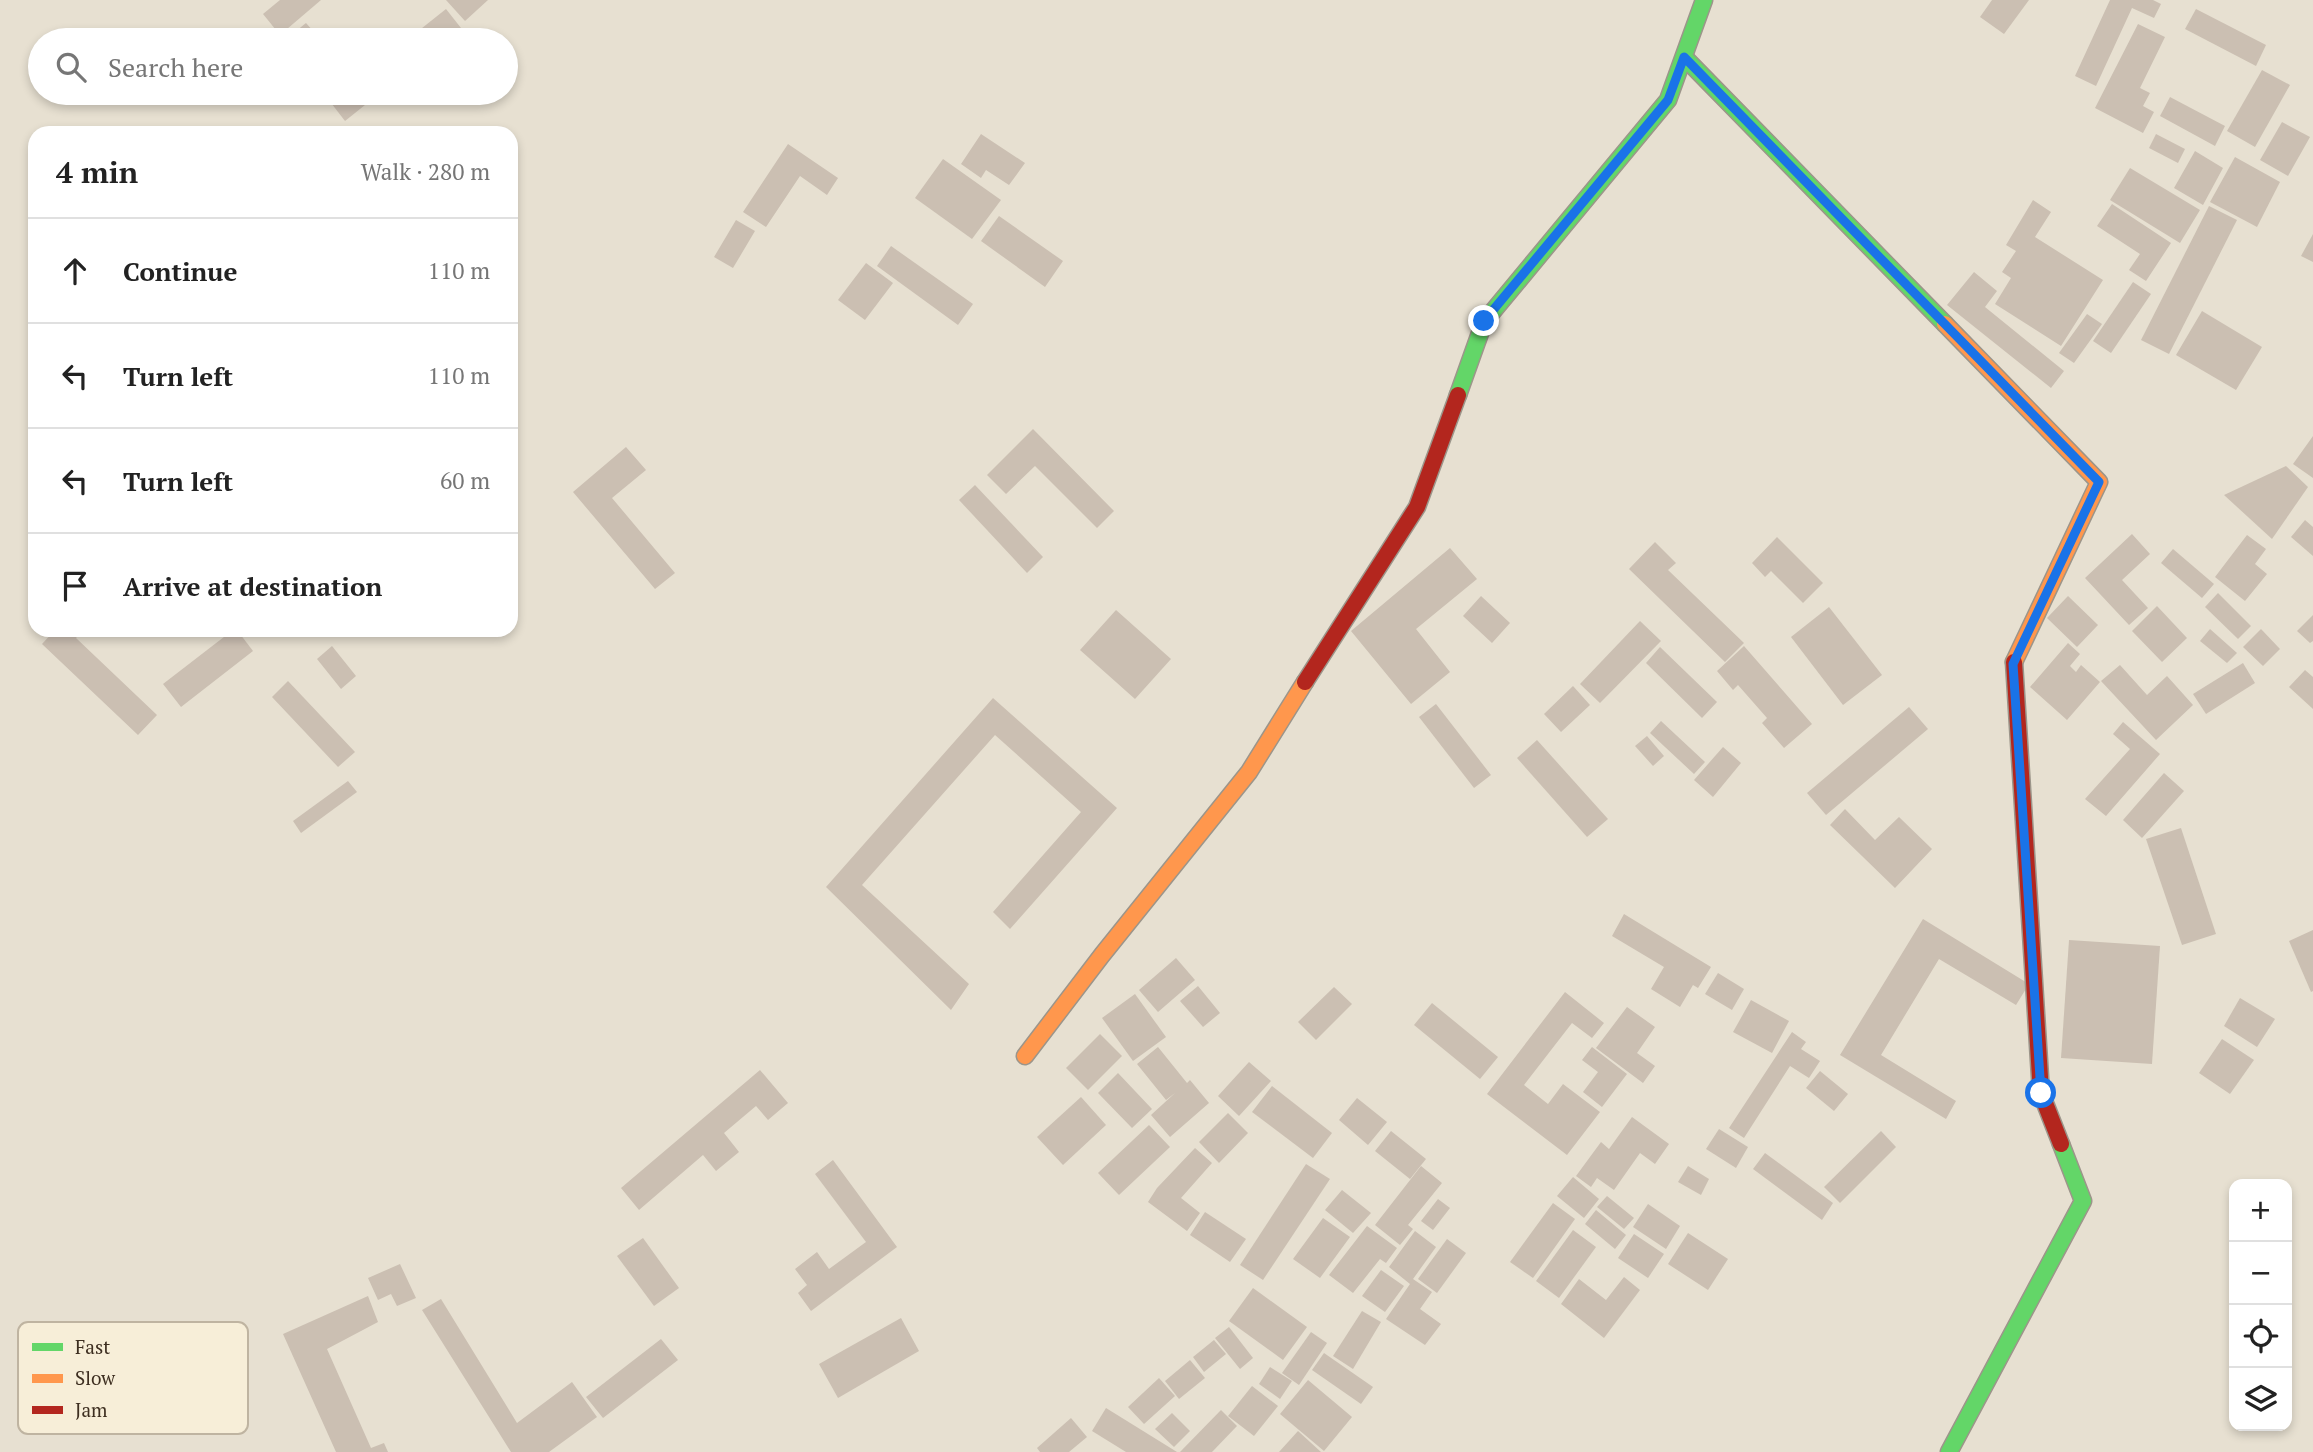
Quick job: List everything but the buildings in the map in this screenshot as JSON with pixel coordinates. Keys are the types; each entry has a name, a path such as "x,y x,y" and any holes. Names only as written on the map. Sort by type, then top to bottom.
{"street":[{"path":"1026,1056 1102,955 1249,772 1339,626 1417,507 1484,321 1668,100 1704,0"},
{"path":"1684,57 2099,482 2013,664 2041,1093 2083,1201 1949,1452"}],"traffic: fast":[{"path":"1458,395 1484,322 1668,100 1704,0"},
{"path":"1684,57 1945,324"},
{"path":"1949,1452 2083,1201 2061,1144"}],"traffic: slow":[{"path":"1945,324 2099,482 2014,662"},
{"path":"1025,1056 1249,772 1305,682"}],"traffic: jam":[{"path":"1305,682 1417,507 1458,395"},
{"path":"2014,662 2041,1093 2061,1144"}],"route":[{"path":"1484,321 1668,100 1684,57 2099,482 2013,664 2041,1093"}]}
